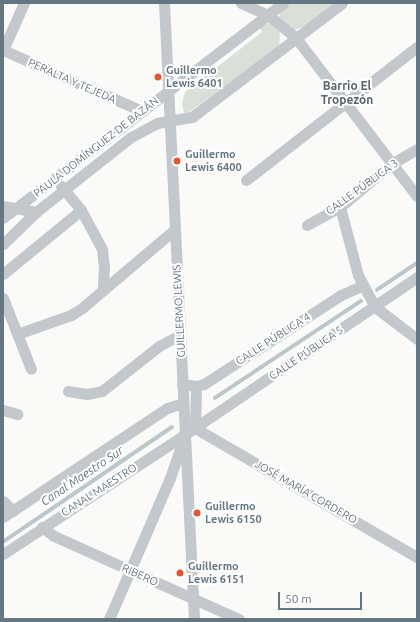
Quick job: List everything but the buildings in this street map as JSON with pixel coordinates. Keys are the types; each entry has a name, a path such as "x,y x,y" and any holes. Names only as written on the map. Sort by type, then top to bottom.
{"street":[{"path":"3,50 24,3"},
{"name":"GUILLERMO LEWIS","path":"164,3 194,619"},
{"path":"241,3 268,15 296,38 344,103 417,196"},
{"name":"PAULA DOMÍNGUEZ DE BAZÁN","path":"3,218 283,3"},
{"path":"3,244 36,212 66,190 131,137 157,123 192,117 342,3"},
{"path":"246,180 417,47"},
{"name":"PERALTA Y TEJEDA","path":"3,50 142,111"},
{"name":"CALLE PÚBLICA 3","path":"307,225 340,207 391,164 417,149"},
{"path":"54,180 66,190 81,210 102,249 104,267 103,289"},
{"path":"3,206 14,209 30,209 36,212"},
{"path":"340,207 363,285 375,307 417,339"},
{"path":"3,274 81,210"},
{"path":"17,334 71,315 175,229"},
{"name":"CALLE PÚBLICA 5","path":"195,428 417,277"},
{"name":"CALLE PÚBLICA 4","path":"196,386 204,384 341,294 363,285"},
{"path":"3,298 31,369"},
{"path":"68,391 87,394 102,391 159,346 180,335"},
{"path":"182,384 196,386 195,428"},
{"path":"3,517 167,408 183,403"},
{"path":"3,410 17,414"},
{"name":"CANAL MAESTRO","path":"3,554 195,428"},
{"name":"JOSÉ MARÍA CORDERO","path":"195,428 417,557"},
{"path":"109,619 170,478 184,435"},
{"path":"3,500 13,511"},
{"name":"RIBERO","path":"42,527 54,536 239,619"}],"shaded area":[{"path":"291,3 335,3 304,27 294,30 279,17 281,10"},
{"path":"266,23 272,24 280,32 279,48 186,114 182,104 185,92 262,32 260,28"}],"waterway":[{"name":"Canal Maestro Sur","path":"377,290 417,263"},
{"name":"Canal Maestro Sur","path":"215,398 361,301"},
{"name":"Canal Maestro Sur","path":"3,542 172,427"}],"place":[{"name":"Guillermo Lewis 6401","path":"158,77"},
{"name":"Guillermo Lewis 6400","path":"177,161"},
{"name":"Guillermo Lewis 6150","path":"197,513"},
{"name":"Guillermo Lewis 6151","path":"180,573"}],"district":[{"name":"Barrio El Tropezón","path":"347,93"}]}
